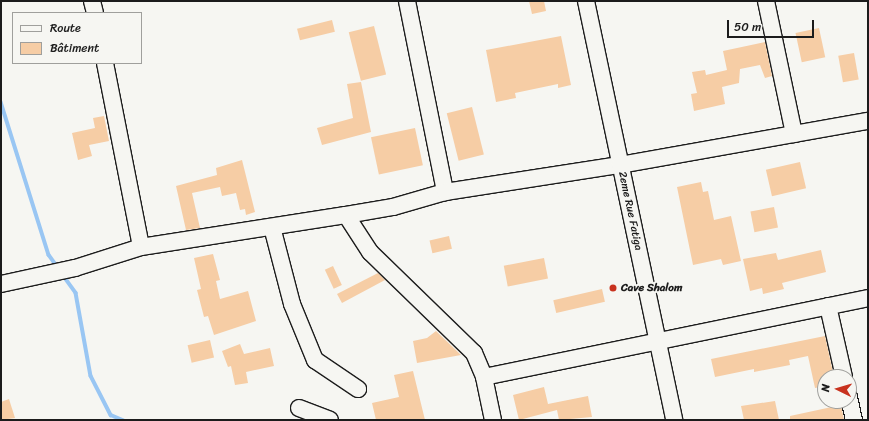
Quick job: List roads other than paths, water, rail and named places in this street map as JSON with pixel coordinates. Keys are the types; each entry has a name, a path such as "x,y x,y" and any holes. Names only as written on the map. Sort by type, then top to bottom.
{"street":[{"path":"92,1 95,12"},
{"path":"406,1 445,192"},
{"name":"2eme Rue Fatiga","path":"586,1 674,420"},
{"path":"766,1 794,134"},
{"path":"105,64 141,246"},
{"path":"1,284 75,268 141,246 272,227 393,207 445,192 620,165 868,121"},
{"path":"346,215 370,252 474,353 484,376 493,420"},
{"path":"272,227 292,304 315,360 358,389"},
{"path":"484,376 868,298"},
{"path":"828,306 842,369"},
{"path":"299,408 330,420"},
{"path":"852,409 854,420"}],"waterway":[{"path":"1,102 49,255 57,266"},
{"path":"63,275 76,293 91,376 111,415 123,420"}],"place":[{"name":"Cave Shalom","path":"613,288"}]}
